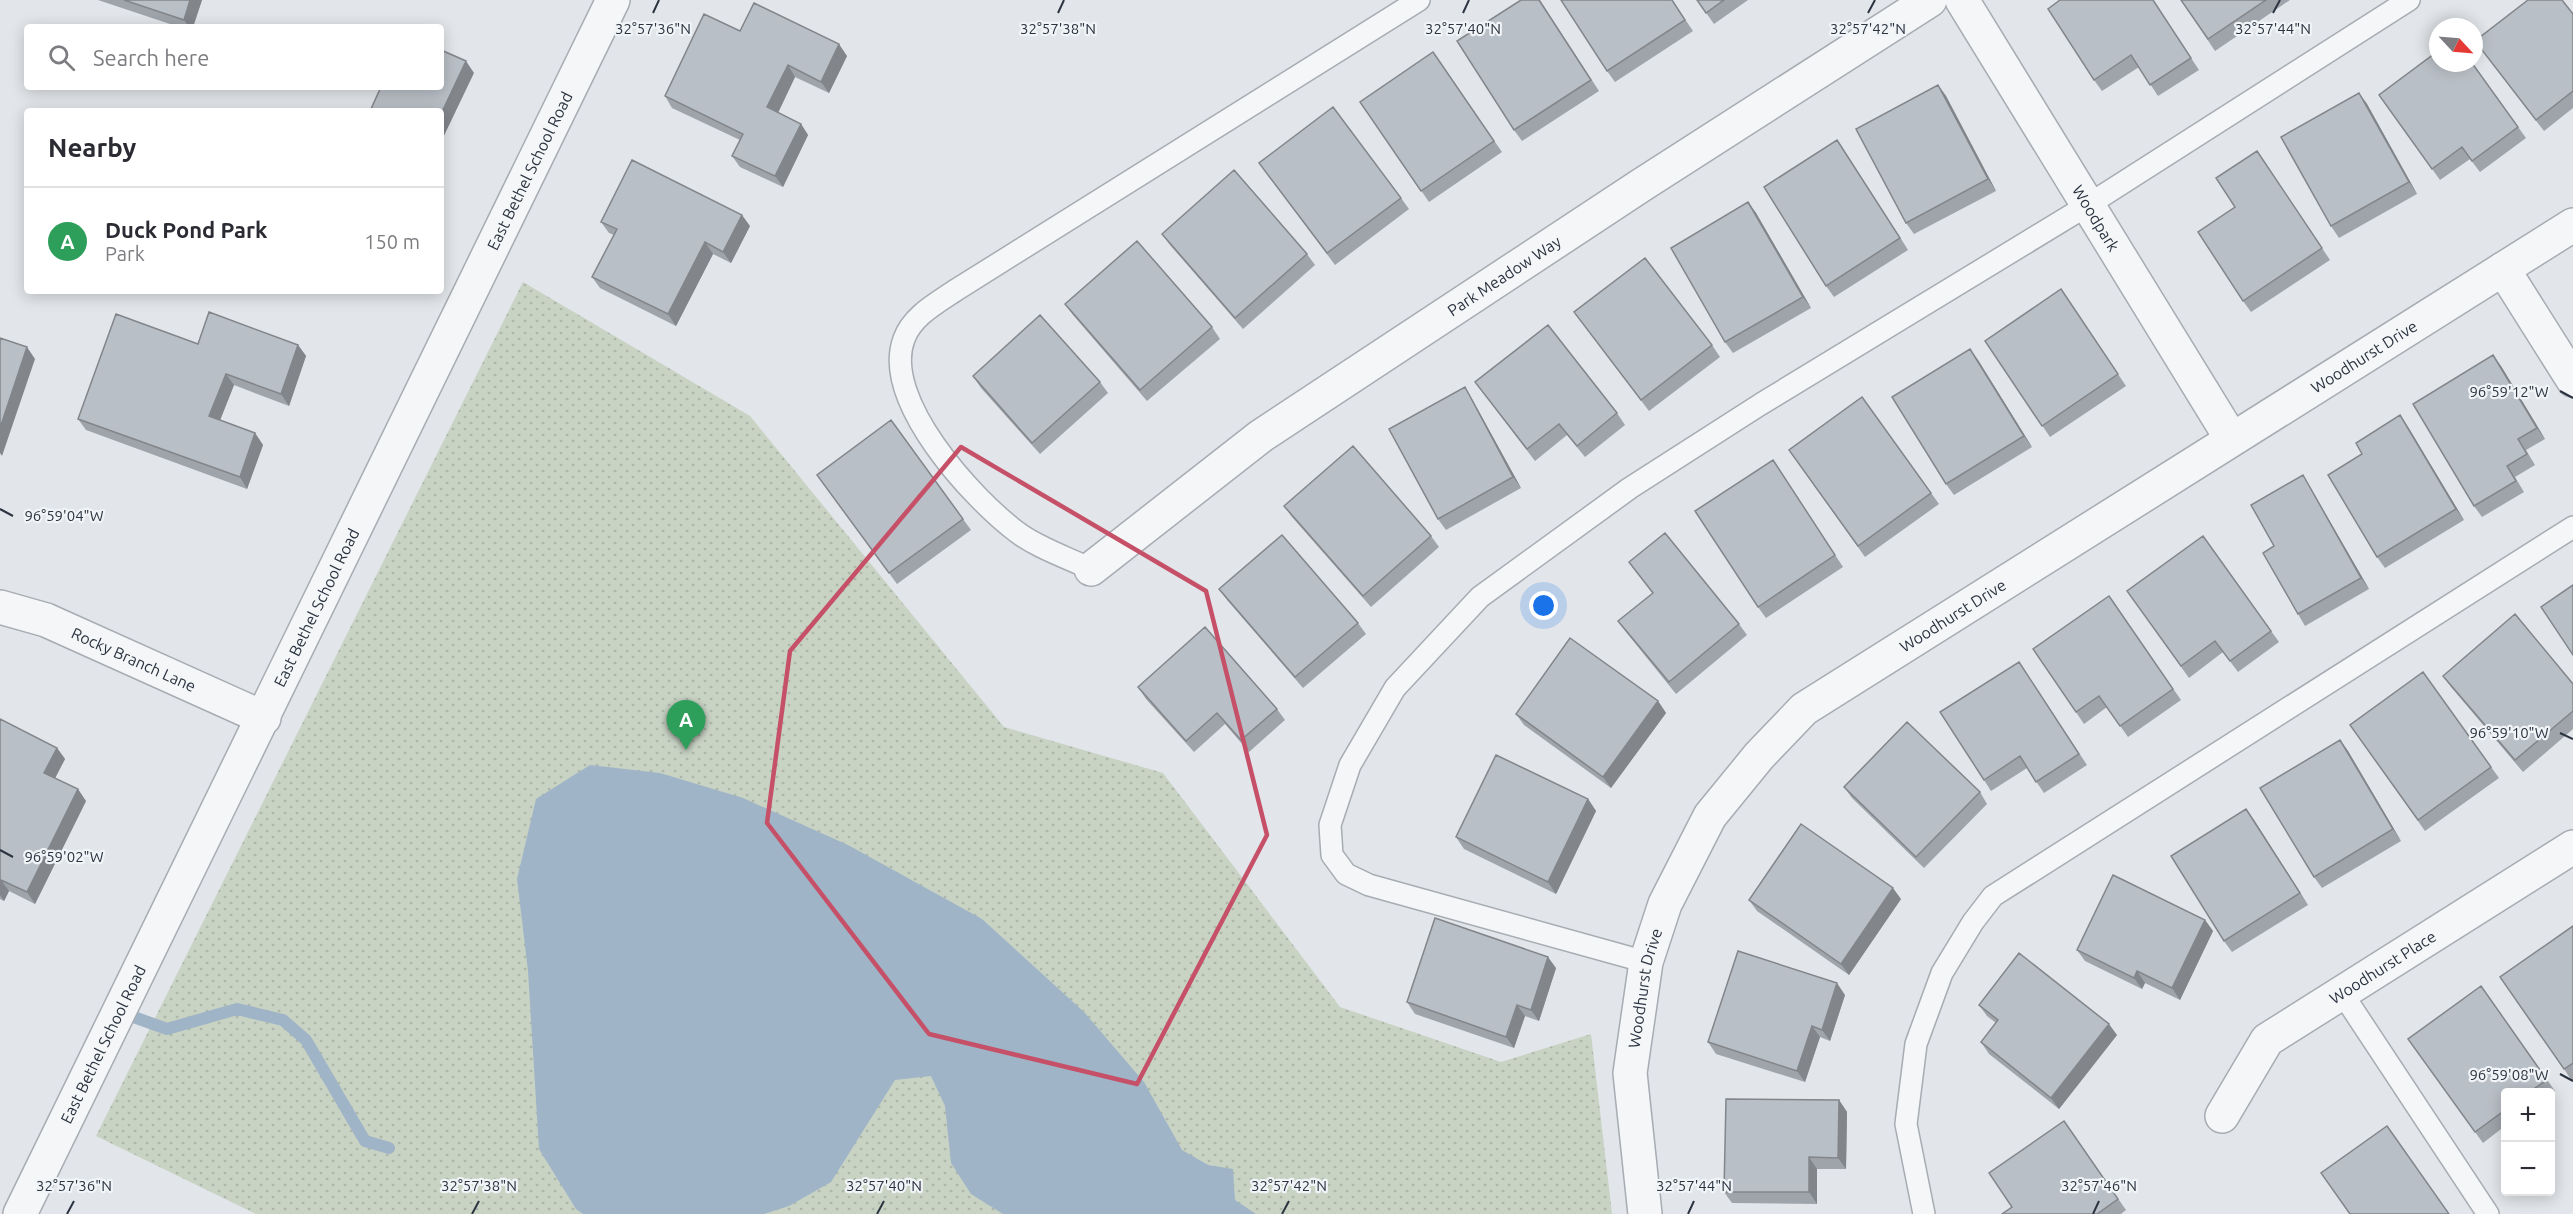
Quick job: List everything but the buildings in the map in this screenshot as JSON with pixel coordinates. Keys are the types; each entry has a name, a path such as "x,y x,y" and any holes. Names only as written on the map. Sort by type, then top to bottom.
{"street":[{"name":"East Bethel School Road","path":"20,1214 613,0"},
{"name":"Park Meadow Way","path":"1091,569 1261,436 1640,186 1930,0"},
{"name":"Woodpark","path":"1962,0 2231,438"},
{"name":"Woodhurst Drive","path":"1645,1214 1630,1072 1646,962 1665,904 1710,816 1759,756 1804,709 2231,438 2573,225"},
{"path":"2502,269 2573,380"},
{"name":"Rocky Branch Lane","path":"0,607 46,620 264,718"},
{"name":"Woodhurst Place","path":"2222,1116 2267,1040 2573,847"}],"lane":[{"path":"1091,569 1019,534 996,515 945,459 912,412 900,372 903,340 917,318 956,290 1419,0"},
{"path":"1646,962 1369,885 1346,874 1332,855 1330,825 1350,765 1395,688 1480,597 1640,482 1761,404 2088,205 2409,0"},
{"path":"1924,1214 1906,1124 1916,1044 1942,974 1972,922 1993,896 2573,527"},
{"path":"2342,993 2488,1214"}],"highlighted area":[{"path":"961,447 1206,591 1267,835 1137,1084 929,1034 767,823 790,651"}],"green space":[{"path":"523,282 750,416 1004,727 1163,773 1340,1007 1501,1062 1591,1034 1612,1214 256,1214 96,1136"}],"water":[{"path":"590,765 660,773 743,798 848,845 982,919 1084,1012 1144,1082 1182,1150 1208,1165 1233,1169 1235,1200 1256,1214 1003,1214 971,1194 951,1163 945,1106 931,1076 895,1080 831,1182 789,1206 764,1214 583,1214 576,1209 539,1149 528,971 517,879 536,799"}],"waterway":[{"path":"120,1012 167,1029 237,1009 283,1020 306,1040 365,1141 389,1148"}],"place":[{"name":"Duck Pond Park","path":"686,750"}]}
